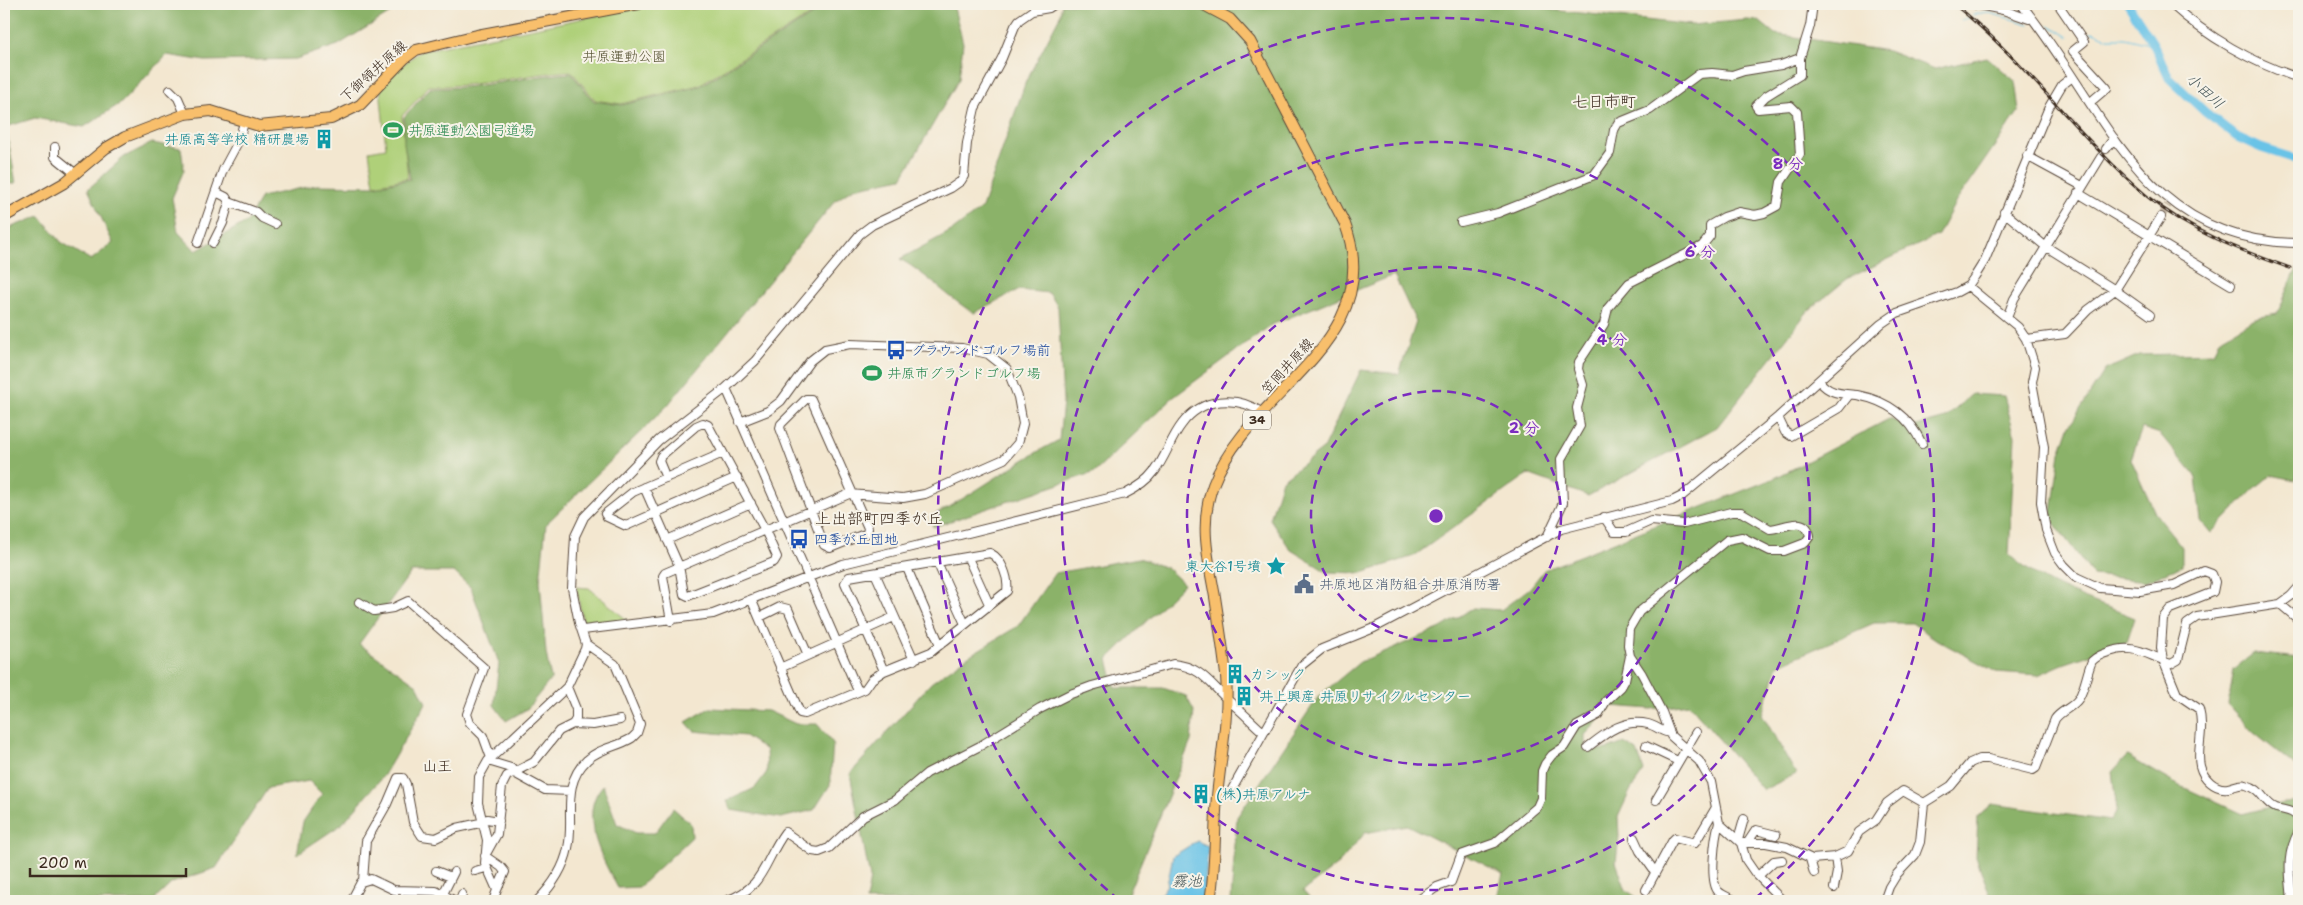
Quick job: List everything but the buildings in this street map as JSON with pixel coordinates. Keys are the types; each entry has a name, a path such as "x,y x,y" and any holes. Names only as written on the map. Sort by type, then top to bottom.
{"main road":[{"name":"下御領井原線","path":"4,217 64,183 101,151 116,142 185,114 211,111 244,123 264,126 331,119 345,114 360,105 404,59 416,50 477,35 639,4"},
{"name":"笠岡井原線","path":"1202,4 1230,19 1250,41 1345,224 1354,252 1354,279 1351,296 1340,322 1313,358 1263,413 1227,458 1213,484 1205,514 1204,531 1218,617 1227,699 1217,796 1210,901"}],"street":[{"path":"496,897 486,868 487,840 478,803 481,772 489,760 567,687 586,644 583,630 579,623 572,588 577,528 584,518 659,440 726,388 755,362 860,234 872,225 951,188 961,181 966,170 967,143 975,108 1002,58 1015,26 1019,20 1032,11 1049,8 1055,4"},
{"path":"1547,537 1563,503 1561,459 1580,426 1577,408 1583,385 1578,362 1604,324 1608,308 1629,283 1702,246 1710,236 1710,225 1716,221 1739,212 1755,215 1764,214 1777,206 1782,182 1800,154 1797,112 1791,106 1758,109 1756,106 1766,96 1799,76 1801,71 1800,58 1810,26 1813,4"},
{"path":"1974,4 2003,10 2029,20 2032,18"},
{"path":"2020,4 2032,18 2071,78 2114,138 2141,174 2169,203 2222,230 2250,239 2278,243 2299,243"},
{"path":"2058,4 2084,42 2073,51 2107,88 2094,99"},
{"path":"2172,4 2194,23 2223,43 2297,78 2299,61"},
{"path":"1461,222 1498,213 1594,175 1610,153 1614,130 1618,124 1650,110 1699,74 1732,75 1744,71 1781,65 1800,58"},
{"path":"1217,796 1230,793 1302,665 1313,654 1374,628 1561,529 1672,501 1682,496 1778,417 1881,324 1897,313 1948,296 1968,286 1985,260 2049,107 2062,85 2071,78"},
{"path":"170,90 178,98 185,114"},
{"path":"198,243 244,123"},
{"path":"2106,149 2114,138"},
{"path":"55,147 55,157 76,174"},
{"path":"2027,156 2149,237 2231,285"},
{"path":"2007,318 2014,298 2101,156"},
{"path":"216,192 226,197 229,202 256,212 262,218 275,224"},
{"path":"213,243 229,202"},
{"path":"2004,212 2045,246 2116,290 2150,315"},
{"path":"2026,339 2065,334 2088,310 2116,290 2161,217"},
{"path":"1968,286 2018,327 2026,339 2035,367 2032,382 2044,447 2041,502 2046,530 2055,553 2076,577 2100,588 2140,591 2174,585 2204,571 2212,574 2215,582 2213,592 2170,609 2163,618 2161,648 2177,694 2199,709 2202,719 2200,767 2211,783 2218,788 2242,784 2254,788 2260,791 2270,804 2292,812 2299,819"},
{"path":"671,621 663,576 679,566 855,493 914,497 925,494 1004,459 1018,443 1023,424 1018,398 1007,369 992,356 974,350 839,345 825,350 810,362 776,405 740,422"},
{"path":"1819,381 1830,391 1867,398 1894,408 1913,426 1922,444"},
{"path":"726,388 858,691"},
{"path":"1778,417 1785,432 1791,436 1839,408 1849,395"},
{"path":"806,398 811,399 855,493 868,528 867,533 830,548 824,545 811,510 780,428 781,424 806,398"},
{"path":"583,630 671,621 713,614 752,601 808,576 843,564 1125,494 1148,479 1161,462 1182,423 1198,409 1218,402 1237,401 1246,402 1263,413"},
{"path":"644,487 679,566 684,594 688,596 714,587 774,562 777,558 751,503 708,425 703,423 696,426 661,456 659,461 666,478"},
{"path":"723,453 626,496 605,514 626,526 737,478"},
{"path":"667,540 751,503"},
{"path":"1604,517 1614,532 1620,534 1651,521 1684,524 1731,512 1741,512 1770,529 1796,523 1803,524 1809,528 1810,536 1805,543 1784,550 1770,551 1742,537 1728,540 1639,612 1629,629 1627,638 1630,656 1658,704 1670,733 1699,761 1711,782 1716,797 1715,809 1719,823 1713,849 1715,886 1718,892 1736,901"},
{"path":"752,601 800,713 805,714 865,689 872,680 884,671 931,652 1007,591 1008,582 996,556 990,553 849,577 845,582 884,671"},
{"path":"968,558 989,604"},
{"path":"937,562 965,624"},
{"path":"907,568 940,645"},
{"path":"875,573 914,660"},
{"path":"2170,674 2178,660 2187,624 2197,617 2280,604 2299,587"},
{"path":"359,602 374,611 392,608 408,601 484,668 468,714 470,723 484,736 489,760"},
{"path":"2280,604 2299,620"},
{"path":"760,617 780,607 788,609 808,655"},
{"path":"780,668 894,618"},
{"path":"537,901 548,890 564,862 569,847 571,790 575,778 585,761 591,756 632,738 637,733 640,724 615,664 586,644"},
{"path":"1924,803 1951,786 1970,762 1979,759 1988,759 2033,770 2036,768 2055,719 2060,712 2073,705 2079,698 2092,661 2096,656 2119,648 2131,647 2171,664 2178,660"},
{"path":"1416,901 1437,887 1451,882 1461,855 1495,843 1537,807 1541,798 1542,771 1545,764 1552,755 1564,747 1576,726 1598,715 1606,701 1621,687 1625,680 1630,656"},
{"path":"725,901 740,896 756,884 785,832 812,851 820,852 829,848 863,816 895,800 928,773 980,746 1040,709 1068,695 1173,664 1183,665 1210,680 1227,699 1263,732"},
{"path":"567,687 577,714 573,724"},
{"path":"485,854 497,834 502,786 507,776 534,762 559,731 573,724 593,725 620,720"},
{"path":"1588,747 1604,735 1625,724 1648,724 1670,733"},
{"path":"1656,800 1696,732"},
{"path":"1646,746 1678,761"},
{"path":"489,760 511,768 545,790 571,790"},
{"path":"351,901 363,881 366,841 387,804 398,778 403,778 406,784 413,822 422,836 436,838 457,828 483,822 487,819 499,821"},
{"path":"1719,823 1742,842 1787,847 1810,859 1835,856 1848,851 1859,832 1876,820 1887,803 1903,791 1924,803"},
{"path":"1884,901 1889,887 1897,874 1915,855 1920,842 1924,803"},
{"path":"501,809 509,814"},
{"path":"1646,890 1673,840 1675,838 1695,842 1715,809"},
{"path":"1744,819 1742,842 1746,860 1758,876 1783,901"},
{"path":"1742,842 1756,830 1776,835"},
{"path":"2292,901 2288,873 2289,854 2299,831"},
{"path":"1634,838 1640,851 1655,872"},
{"path":"485,854 504,870 504,876 496,897"},
{"path":"1834,888 1837,868 1835,856"},
{"path":"1810,859 1814,873"},
{"path":"1758,876 1774,861 1782,860"},
{"path":"475,871 486,868"},
{"path":"436,872 452,875 443,894"},
{"path":"363,881 374,880 394,890 436,891 455,901"}],"green space":[{"path":"4,4 405,4 338,45 296,59 205,61 167,55 121,103 84,127 35,118 6,127 16,183 4,185"},
{"name":"井原運動公園","path":"654,4 827,4 699,85 621,104 595,100 571,71 465,85 429,86 402,116 408,178 374,185 369,151 386,148 380,88 399,67 421,51"},
{"path":"829,4 953,4 963,43 959,79 902,178 854,188 835,201 667,406 546,524 540,581 546,653 551,679 527,709 506,721 494,705 499,663 471,588 454,572 411,572 359,644 417,685 426,703 384,775 342,824 297,854 303,822 322,794 309,781 268,788 216,868 172,883 153,901 5,901 4,230 40,216 61,242 91,260 113,243 88,189 124,157 152,143 181,148 184,170 172,198 178,232 196,251 248,221 261,197 316,185 375,186 410,179 404,143 404,117 430,88 465,87 571,73 594,101 622,105 700,86"},
{"path":"1062,4 1532,4 1552,10 1692,25 1747,20 1759,21 1775,34 1888,51 1935,69 1987,57 2015,81 2019,111 1955,203 1938,235 1847,279 1808,311 1717,427 1588,496 1528,474 1414,556 1362,573 1327,572 1291,550 1270,519 1282,480 1323,449 1361,370 1399,374 1416,322 1394,275 1271,325 1171,399 1095,472 933,527 930,517 1059,440 1063,402 1058,307 1049,293 1018,290 974,313 900,259 953,230 982,208 1026,81 1059,18"},
{"path":"2299,264 2299,455 2296,480 2271,475 2254,489 2211,533 2201,521 2196,477 2160,434 2142,428 2131,459 2155,513 2182,547 2182,566 2145,581 2093,575 2051,519 2060,453 2069,427 2105,370 2139,355 2213,353 2219,339 2255,318 2277,314"},
{"path":"1972,394 2004,396 2015,436 2009,555 2038,576 2069,592 2135,618 2127,642 2063,664 2038,675 1996,672 1937,640 1912,623 1874,623 1778,665 1762,714 1796,774 1763,790 1689,704 1651,709 1612,706 1585,735 1585,751 1608,749 1624,743 1637,751 1644,771 1630,791 1618,817 1619,836 1616,862 1626,890 1642,901 1496,901 1503,874 1407,825 1365,833 1339,863 1303,891 1312,901 1231,901 1237,817 1319,696 1360,662 1441,628 1473,608 1501,610 1530,588 1544,570 1775,478 1889,419 1913,427 1946,418"},
{"path":"1139,558 1167,568 1184,584 1108,659 1115,688 1163,688 1186,696 1194,711 1191,741 1125,901 866,901 870,878 850,774 931,683 967,657 1018,626 1055,573"},
{"path":"576,587 589,588 627,620 587,625 583,622"},
{"path":"2254,653 2299,658 2299,769 2253,732 2228,705 2234,669"},
{"path":"710,708 768,711 796,724 817,724 833,743 830,785 814,810 781,818 731,810 727,801 755,788 767,772 766,750 745,736 694,731 686,722"},
{"path":"2127,756 2172,782 2242,814 2299,800 2299,901 1987,901 1990,895 1976,857 1978,817 1992,804 2111,821 2117,810 2112,772"},
{"path":"603,785 617,824 636,833 655,833 673,808 691,824 692,837 639,887 618,888 599,850 592,823 592,809"}],"water":[{"name":"霧池","path":"1197,841 1208,846 1204,901 1156,901 1167,885 1173,856"}],"waterway":[{"name":"小田川","path":"2128,4 2154,45 2169,78 2205,112 2237,137 2261,148 2299,160"},
{"path":"1973,15 1986,12 2029,24"},
{"path":"1961,20 1969,18"},
{"path":"2049,25 2069,37"},
{"path":"2088,33 2093,32 2108,38 2125,38 2154,45"}],"tunnel":[{"path":"2161,217 2168,205"}],"railway":[{"path":"1954,4 2005,50 2098,150 2148,197 2198,230 2234,247 2290,268"}],"place":[{"name":"井原運動公園弓道場","path":"393,130"},
{"name":"井原高等学校 精研農場","path":"324,139"},
{"name":"グラウンドゴルフ場前","path":"896,350"},
{"name":"井原市グランドゴルフ場","path":"872,373"},
{"name":"四季が丘団地","path":"799,539"},
{"name":"東大谷1号墳","path":"1276,566"},
{"name":"井原地区消防組合井原消防署","path":"1304,584"},
{"name":"カシック","path":"1235,674"},
{"name":"井上興産 井原リサイクルセンター","path":"1244,696"},
{"name":"(株)井原アルナ","path":"1201,794"}],"district":[{"name":"七日市町","path":"1604,101"},
{"name":"上出部町四季が丘","path":"879,518"},
{"name":"山王","path":"437,766"}]}
